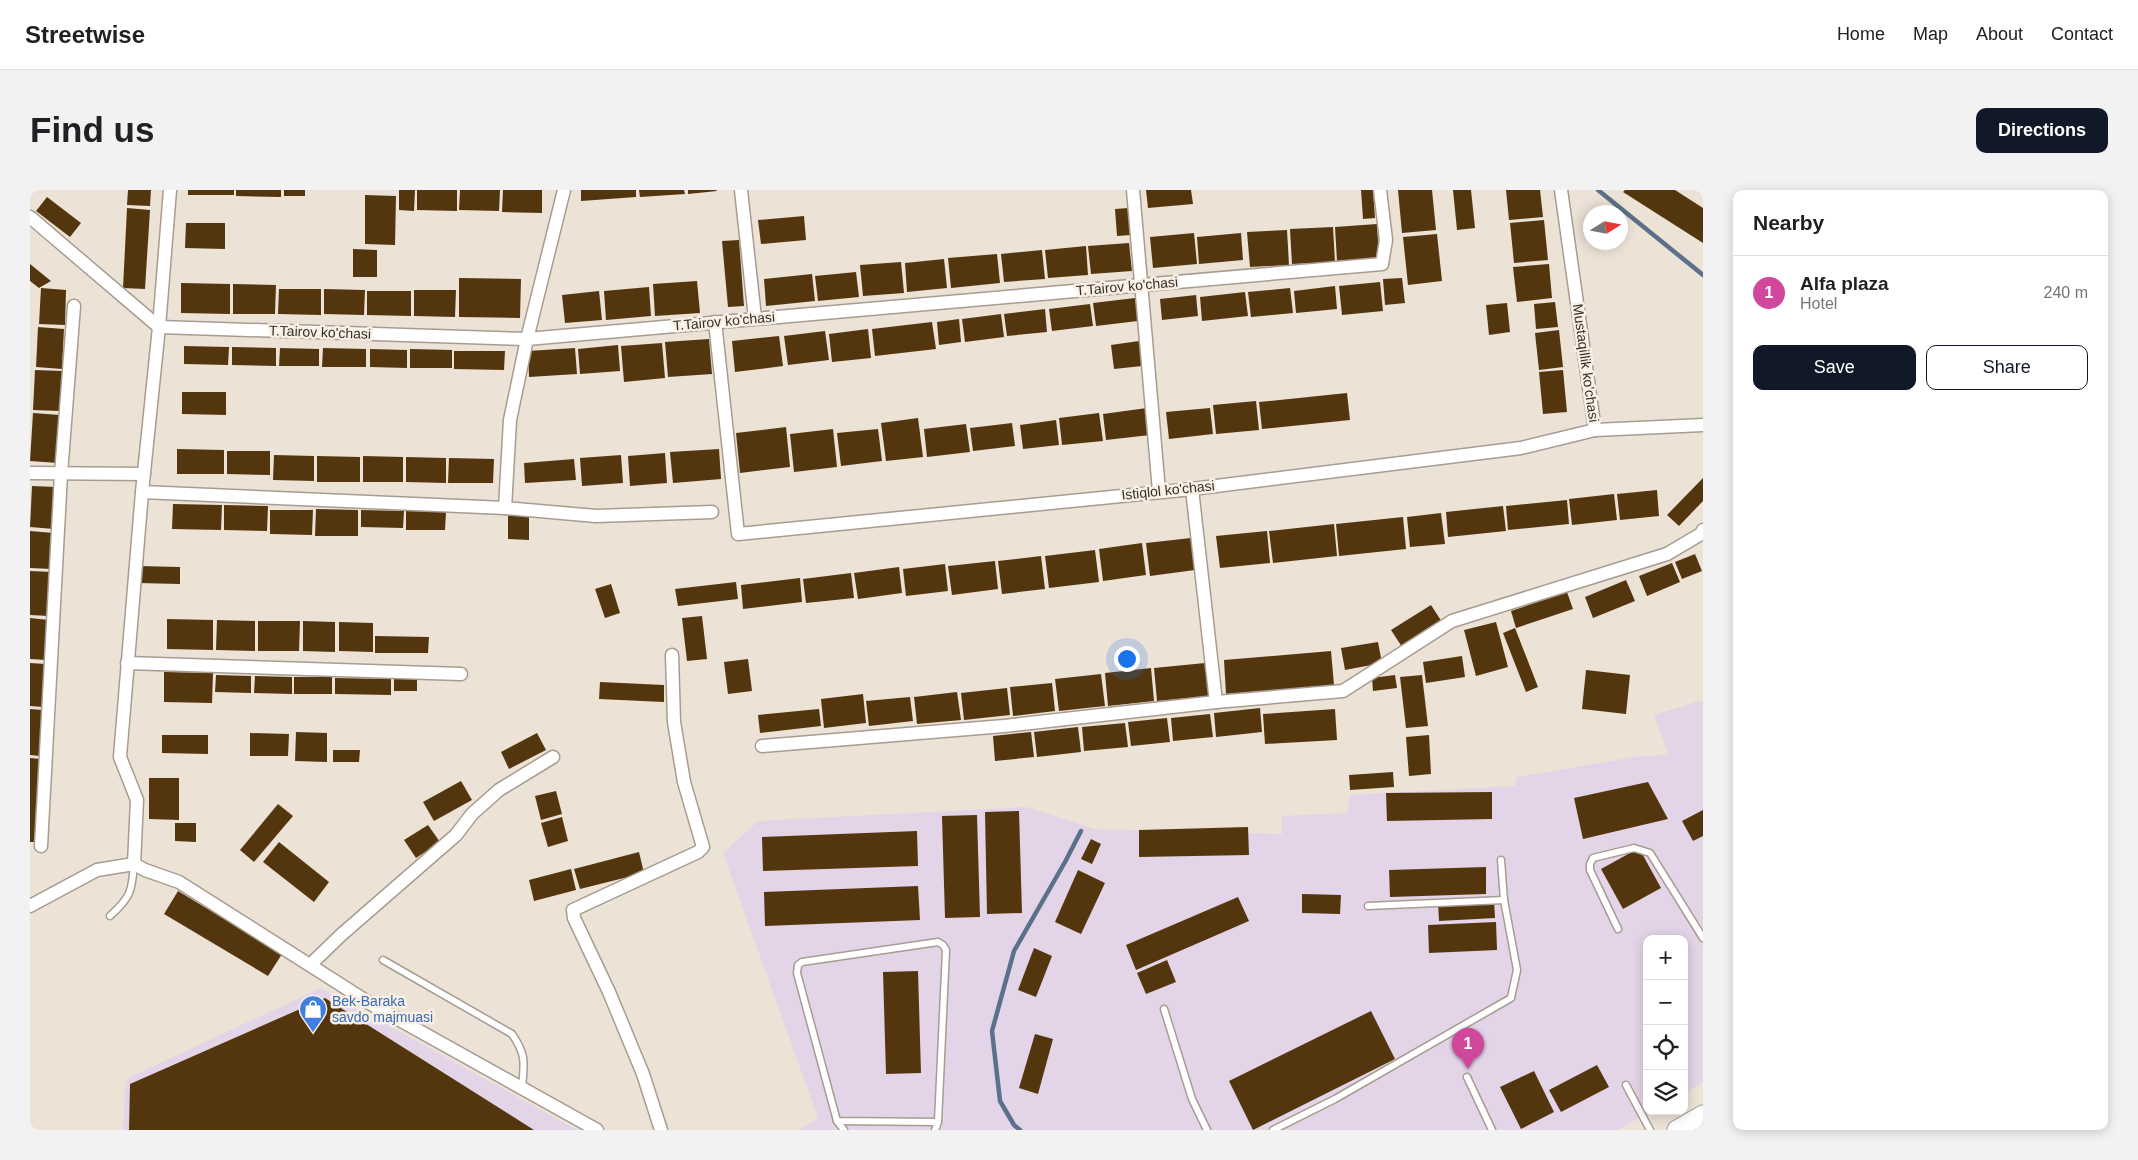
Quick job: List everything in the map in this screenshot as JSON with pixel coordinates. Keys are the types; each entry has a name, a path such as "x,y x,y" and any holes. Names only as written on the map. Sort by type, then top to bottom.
{"street":[{"path":"134,864 137,800 120,757 142,492 160,327 170,190"},
{"path":"505,508 510,420 527,340 564,190"},
{"path":"741,190 755,318"},
{"path":"1133,190 1159,491"},
{"name":"T.Tairov ko'chasi","path":"160,327 527,340 755,318 1382,264 1386,240 1380,190"},
{"name":"Mustaqillik ko'chasi","path":"1561,190 1595,430 1703,425"},
{"path":"30,217 160,327"},
{"path":"41,846 61,474 74,306"},
{"name":"Istiqlol ko'chasi","path":"715,322 738,534 1192,489 1522,448 1595,430"},
{"path":"30,473 144,474"},
{"path":"1192,489 1216,702"},
{"path":"142,492 505,508 596,516 712,512"},
{"path":"762,746 1004,726 1216,702 1343,691 1452,621 1666,554 1701,534 1703,530"},
{"path":"661,1130 643,1074 574,918 573,910 698,852 703,847 684,782 677,740 672,690 672,656"},
{"path":"127,663 461,674"},
{"path":"310,965 341,935 456,835 472,814 499,790 553,757"},
{"path":"30,906 97,870 134,864 179,882 371,1004 597,1130"},
{"path":"1677,1130 1703,1115"}],"lane":[{"path":"1618,929 1590,870 1590,864 1593,858 1634,848 1650,853 1703,938"},
{"path":"1273,1130 1343,1094 1511,998 1516,970 1504,900 1501,860"},
{"path":"110,916 124,904 133,888 134,864"},
{"path":"1368,906 1504,900"},
{"path":"844,1130 838,1122 796,973 798,965 802,962 938,942 946,950 938,1122 935,1130"},
{"path":"383,960 512,1034 522,1049 525,1061 522,1088"},
{"path":"1164,1009 1192,1099 1207,1130"},
{"path":"1467,1077 1492,1130"},
{"path":"1626,1085 1650,1130"},
{"path":"838,1122 938,1122"}],"shaded area":[{"path":"1703,700 1703,1082 1688,1091 1688,935 1643,935 1644,1115 1618,1130 800,1130 818,1118 723,853 758,821 1027,807 1094,829 1282,834 1282,816 1348,813 1350,795 1515,786 1517,777 1640,756 1669,755 1654,715"},
{"name":"Bek-Baraka savdo majmuasi","path":"321,988 577,1130 123,1130 126,1079"}],"building":[{"path":"128,190 151,190 150,206 127,205"},
{"path":"188,190 234,190 234,195 188,195"},
{"path":"236,190 281,190 281,197 236,196"},
{"path":"284,190 305,190 305,196 284,196"},
{"path":"399,190 415,190 414,211 399,210"},
{"path":"417,190 457,190 457,211 417,210"},
{"path":"460,190 500,190 499,211 459,210"},
{"path":"503,190 542,190 542,213 502,212"},
{"path":"581,190 636,190 636,197 581,201"},
{"path":"639,190 684,190 685,194 640,197"},
{"path":"688,190 716,190 717,191 688,194"},
{"path":"1146,190 1191,190 1193,204 1148,208"},
{"path":"1361,190 1373,190 1375,218 1363,219"},
{"path":"1398,190 1432,190 1436,230 1402,233"},
{"path":"1453,190 1471,190 1475,228 1457,230"},
{"path":"1506,190 1540,190 1543,217 1509,220"},
{"path":"1625,190 1675,190 1703,208 1703,243 1623,192"},
{"path":"365,195 396,196 395,245 365,244"},
{"path":"47,197 81,223 70,237 36,211"},
{"path":"127,208 150,210 145,289 123,288"},
{"path":"1129,208 1131,235 1117,236 1115,209"},
{"path":"804,216 806,240 761,244 758,220"},
{"path":"1544,220 1548,260 1514,263 1510,223"},
{"path":"186,223 225,223 225,249 185,248"},
{"path":"1377,224 1379,258 1337,261 1335,227"},
{"path":"1333,227 1335,262 1292,264 1290,229"},
{"path":"1287,230 1289,265 1250,267 1247,232"},
{"path":"1194,233 1197,264 1153,268 1150,237"},
{"path":"1241,233 1243,260 1199,264 1197,237"},
{"path":"1437,234 1442,281 1408,285 1403,237"},
{"path":"739,240 744,306 728,307 722,241"},
{"path":"1129,243 1132,271 1091,274 1088,246"},
{"path":"1086,246 1088,275 1048,278 1045,250"},
{"path":"353,249 377,250 377,277 353,277"},
{"path":"1042,250 1045,279 1004,282 1001,254"},
{"path":"997,254 1000,283 951,288 948,258"},
{"path":"944,259 947,288 907,292 905,263"},
{"path":"901,262 904,293 863,296 860,265"},
{"path":"30,264 51,281 39,288 30,281"},
{"path":"1549,264 1552,298 1517,302 1513,267"},
{"path":"856,272 859,297 818,301 815,276"},
{"path":"812,274 815,301 766,306 764,279"},
{"path":"459,278 521,279 520,318 459,317"},
{"path":"1402,278 1405,303 1385,305 1383,279"},
{"path":"697,281 700,313 655,316 653,284"},
{"path":"1380,282 1383,311 1342,315 1339,286"},
{"path":"181,283 230,284 230,314 181,313"},
{"path":"233,284 276,285 275,314 233,314"},
{"path":"1335,286 1337,309 1296,313 1294,291"},
{"path":"649,287 651,316 606,320 604,291"},
{"path":"41,288 66,290 65,325 39,324"},
{"path":"1290,288 1293,313 1251,317 1248,292"},
{"path":"279,289 321,289 321,315 278,314"},
{"path":"324,289 365,290 364,315 324,314"},
{"path":"414,290 456,290 455,317 414,316"},
{"path":"367,291 411,291 411,316 367,315"},
{"path":"599,291 602,320 565,323 562,295"},
{"path":"1245,292 1248,316 1202,321 1200,297"},
{"path":"1196,295 1198,316 1162,320 1160,299"},
{"path":"1135,298 1138,321 1096,326 1093,303"},
{"path":"1555,302 1558,327 1536,329 1534,304"},
{"path":"1507,303 1510,332 1489,335 1486,305"},
{"path":"1090,304 1093,326 1052,331 1049,309"},
{"path":"1045,309 1047,332 1007,336 1004,314"},
{"path":"1001,314 1004,337 965,342 962,319"},
{"path":"959,319 961,342 939,345 937,322"},
{"path":"932,322 936,349 875,356 872,329"},
{"path":"38,327 64,329 62,369 36,367"},
{"path":"868,329 871,358 832,362 829,334"},
{"path":"1559,330 1563,367 1539,370 1535,333"},
{"path":"825,331 829,360 788,365 784,336"},
{"path":"779,336 783,366 735,372 732,341"},
{"path":"709,339 712,374 668,377 665,342"},
{"path":"1139,341 1142,366 1114,369 1111,345"},
{"path":"662,343 665,378 624,382 621,346"},
{"path":"618,345 620,371 580,374 578,349"},
{"path":"184,346 229,347 228,365 184,364"},
{"path":"232,347 276,348 276,366 232,365"},
{"path":"280,348 319,349 319,366 279,366"},
{"path":"323,348 366,349 366,367 322,367"},
{"path":"575,348 577,374 529,377 528,351"},
{"path":"370,349 407,350 407,368 370,367"},
{"path":"410,349 452,350 452,368 410,368"},
{"path":"454,351 505,351 504,370 454,369"},
{"path":"35,370 62,371 60,411 33,410"},
{"path":"1563,370 1567,412 1543,414 1539,372"},
{"path":"182,392 226,392 226,415 182,414"},
{"path":"1347,393 1350,420 1262,429 1259,402"},
{"path":"1256,401 1259,430 1216,434 1213,405"},
{"path":"1147,408 1150,435 1106,440 1103,414"},
{"path":"1210,408 1213,434 1169,439 1166,412"},
{"path":"33,413 60,415 58,463 30,461"},
{"path":"1099,413 1103,441 1062,445 1059,418"},
{"path":"918,418 923,457 886,461 881,423"},
{"path":"1056,420 1059,445 1023,449 1020,425"},
{"path":"1012,423 1015,446 973,451 970,428"},
{"path":"966,424 970,452 927,457 924,429"},
{"path":"786,427 790,467 740,473 736,433"},
{"path":"833,429 837,467 794,472 790,434"},
{"path":"878,429 882,461 841,466 837,433"},
{"path":"177,449 224,450 224,474 177,474"},
{"path":"719,449 721,479 673,483 670,452"},
{"path":"227,451 270,451 270,475 227,474"},
{"path":"665,453 667,483 630,486 628,456"},
{"path":"274,455 314,456 314,481 273,480"},
{"path":"621,455 623,483 582,486 580,458"},
{"path":"317,456 360,457 360,482 317,482"},
{"path":"363,456 403,457 403,482 363,482"},
{"path":"406,457 446,458 446,483 406,482"},
{"path":"449,458 494,459 493,483 448,483"},
{"path":"574,459 576,480 525,483 524,463"},
{"path":"1703,478 1703,501 1679,526 1667,515"},
{"path":"32,486 57,487 54,529 30,527"},
{"path":"1657,490 1659,516 1620,520 1617,494"},
{"path":"1614,494 1617,520 1572,525 1569,499"},
{"path":"1567,500 1569,524 1508,530 1506,506"},
{"path":"173,504 222,505 221,530 172,529"},
{"path":"224,505 268,506 267,531 224,530"},
{"path":"1503,506 1506,531 1448,537 1446,512"},
{"path":"316,509 358,510 358,536 315,536"},
{"path":"270,510 313,510 312,535 270,534"},
{"path":"361,510 404,511 403,528 361,527"},
{"path":"406,511 446,512 445,530 406,530"},
{"path":"1441,513 1445,544 1410,547 1407,517"},
{"path":"508,514 529,515 529,540 508,539"},
{"path":"1403,517 1406,549 1339,556 1336,524"},
{"path":"1334,524 1337,556 1273,563 1269,531"},
{"path":"30,531 54,533 52,569 30,568"},
{"path":"1267,531 1270,563 1220,568 1216,536"},
{"path":"1191,538 1195,570 1150,576 1146,543"},
{"path":"1142,543 1146,575 1103,581 1099,549"},
{"path":"1095,550 1099,582 1049,588 1045,556"},
{"path":"1695,554 1702,571 1682,579 1675,562"},
{"path":"1041,556 1045,589 1002,594 998,561"},
{"path":"995,561 998,589 952,595 948,566"},
{"path":"1672,563 1680,582 1647,596 1639,576"},
{"path":"945,564 948,591 906,596 903,569"},
{"path":"139,566 180,567 180,584 138,583"},
{"path":"899,567 902,593 858,599 854,573"},
{"path":"30,571 52,572 49,616 30,615"},
{"path":"851,573 854,598 806,603 803,579"},
{"path":"800,578 802,602 743,609 741,585"},
{"path":"1626,580 1635,601 1593,618 1585,597"},
{"path":"736,582 738,599 678,606 675,589"},
{"path":"611,584 620,613 605,618 595,589"},
{"path":"1567,592 1573,609 1516,628 1511,611"},
{"path":"1431,605 1442,622 1402,647 1391,630"},
{"path":"702,616 707,659 687,661 682,618"},
{"path":"30,618 49,620 46,660 30,659"},
{"path":"167,619 213,620 213,650 167,649"},
{"path":"217,620 255,621 255,651 216,650"},
{"path":"258,621 300,621 299,651 258,651"},
{"path":"303,621 335,622 335,652 303,651"},
{"path":"339,622 373,623 373,652 339,651"},
{"path":"1496,622 1508,667 1476,676 1464,630"},
{"path":"1515,628 1538,687 1526,692 1503,633"},
{"path":"375,636 429,637 428,653 375,653"},
{"path":"1378,642 1382,663 1345,670 1341,648"},
{"path":"1331,651 1334,685 1226,694 1224,660"},
{"path":"1462,656 1465,677 1426,683 1423,662"},
{"path":"748,659 752,691 728,694 724,662"},
{"path":"30,663 46,664 43,707 30,706"},
{"path":"1205,663 1209,696 1157,701 1154,668"},
{"path":"1151,668 1154,701 1108,706 1105,673"},
{"path":"1586,670 1630,675 1626,714 1582,709"},
{"path":"164,672 213,673 212,703 164,702"},
{"path":"1101,674 1105,706 1059,711 1055,679"},
{"path":"216,675 251,676 251,693 215,692"},
{"path":"1395,675 1397,688 1373,691 1372,678"},
{"path":"1422,675 1428,726 1406,728 1400,677"},
{"path":"255,676 292,677 292,694 254,693"},
{"path":"294,677 332,677 332,694 294,694"},
{"path":"335,678 391,679 391,695 335,694"},
{"path":"394,678 417,679 417,691 394,691"},
{"path":"600,682 664,685 664,702 599,699"},
{"path":"1052,683 1055,711 1013,716 1010,687"},
{"path":"1007,688 1010,715 964,720 961,693"},
{"path":"957,692 961,720 917,724 914,697"},
{"path":"863,694 866,723 824,728 821,699"},
{"path":"910,697 913,721 869,726 866,701"},
{"path":"1260,708 1262,732 1216,737 1214,713"},
{"path":"30,709 43,710 40,756 30,755"},
{"path":"819,709 821,726 760,733 758,715"},
{"path":"1335,709 1337,740 1265,744 1263,714"},
{"path":"1210,714 1213,737 1173,741 1171,718"},
{"path":"1167,718 1170,742 1131,746 1128,722"},
{"path":"1125,723 1128,747 1084,751 1082,727"},
{"path":"1078,727 1081,752 1037,757 1034,732"},
{"path":"296,732 327,733 327,762 295,761"},
{"path":"1031,732 1034,757 995,761 993,736"},
{"path":"250,733 289,734 288,756 250,756"},
{"path":"537,733 546,750 509,769 501,752"},
{"path":"162,735 208,735 208,754 162,753"},
{"path":"1429,735 1431,774 1409,776 1406,737"},
{"path":"333,750 360,750 359,762 333,762"},
{"path":"30,758 41,759 35,842 30,842"},
{"path":"1393,772 1394,787 1350,790 1349,775"},
{"path":"149,778 179,778 179,820 149,819"},
{"path":"461,781 472,800 434,821 423,802"},
{"path":"1648,782 1668,819 1583,839 1574,798"},
{"path":"556,791 562,814 541,820 535,796"},
{"path":"1492,792 1492,819 1387,821 1386,793"},
{"path":"278,804 293,816 254,862 240,850"},
{"path":"1703,810 1703,836 1693,841 1682,821"},
{"path":"1019,811 1022,913 987,914 985,812"},
{"path":"977,815 980,917 945,918 942,816"},
{"path":"562,817 568,841 548,847 541,823"},
{"path":"175,823 196,823 196,842 175,841"},
{"path":"428,825 440,842 416,858 404,840"},
{"path":"1248,827 1249,855 1139,857 1139,830"},
{"path":"917,831 918,866 763,871 762,837"},
{"path":"1091,839 1101,844 1092,864 1081,859"},
{"path":"279,842 329,882 314,902 263,862"},
{"path":"1639,848 1661,888 1623,909 1601,869"},
{"path":"639,852 644,873 580,889 574,869"},
{"path":"1486,867 1486,894 1390,897 1389,870"},
{"path":"571,869 576,890 534,901 529,880"},
{"path":"1078,870 1105,883 1081,934 1055,922"},
{"path":"918,886 920,920 765,926 764,892"},
{"path":"178,891 282,954 268,976 164,914"},
{"path":"1302,894 1341,895 1340,914 1302,913"},
{"path":"1238,897 1249,921 1136,970 1126,945"},
{"path":"1494,900 1495,918 1439,921 1438,903"},
{"path":"1496,922 1497,950 1429,953 1428,925"},
{"path":"1034,948 1052,956 1036,997 1018,990"},
{"path":"1167,960 1176,982 1146,994 1137,973"},
{"path":"918,971 921,1073 886,1074 883,972"},
{"name":"Bek-Baraka savdo majmuasi","path":"325,998 534,1130 129,1130 130,1084"},
{"path":"1371,1011 1395,1059 1253,1130 1229,1081"},
{"path":"1035,1034 1053,1039 1038,1094 1019,1088"},
{"path":"1597,1065 1609,1087 1561,1112 1549,1090"},
{"path":"1534,1071 1554,1112 1521,1129 1500,1087"}],"waterway":[{"path":"1598,190 1703,275"},
{"path":"1020,1130 1014,1125 1000,1101 992,1031 1014,951 1081,831"}],"place":[{"name":"Bek-Baraka savdo majmuasi","path":"313,1033"},
{"name":"Alfa plaza","path":"1468,1069"}]}
